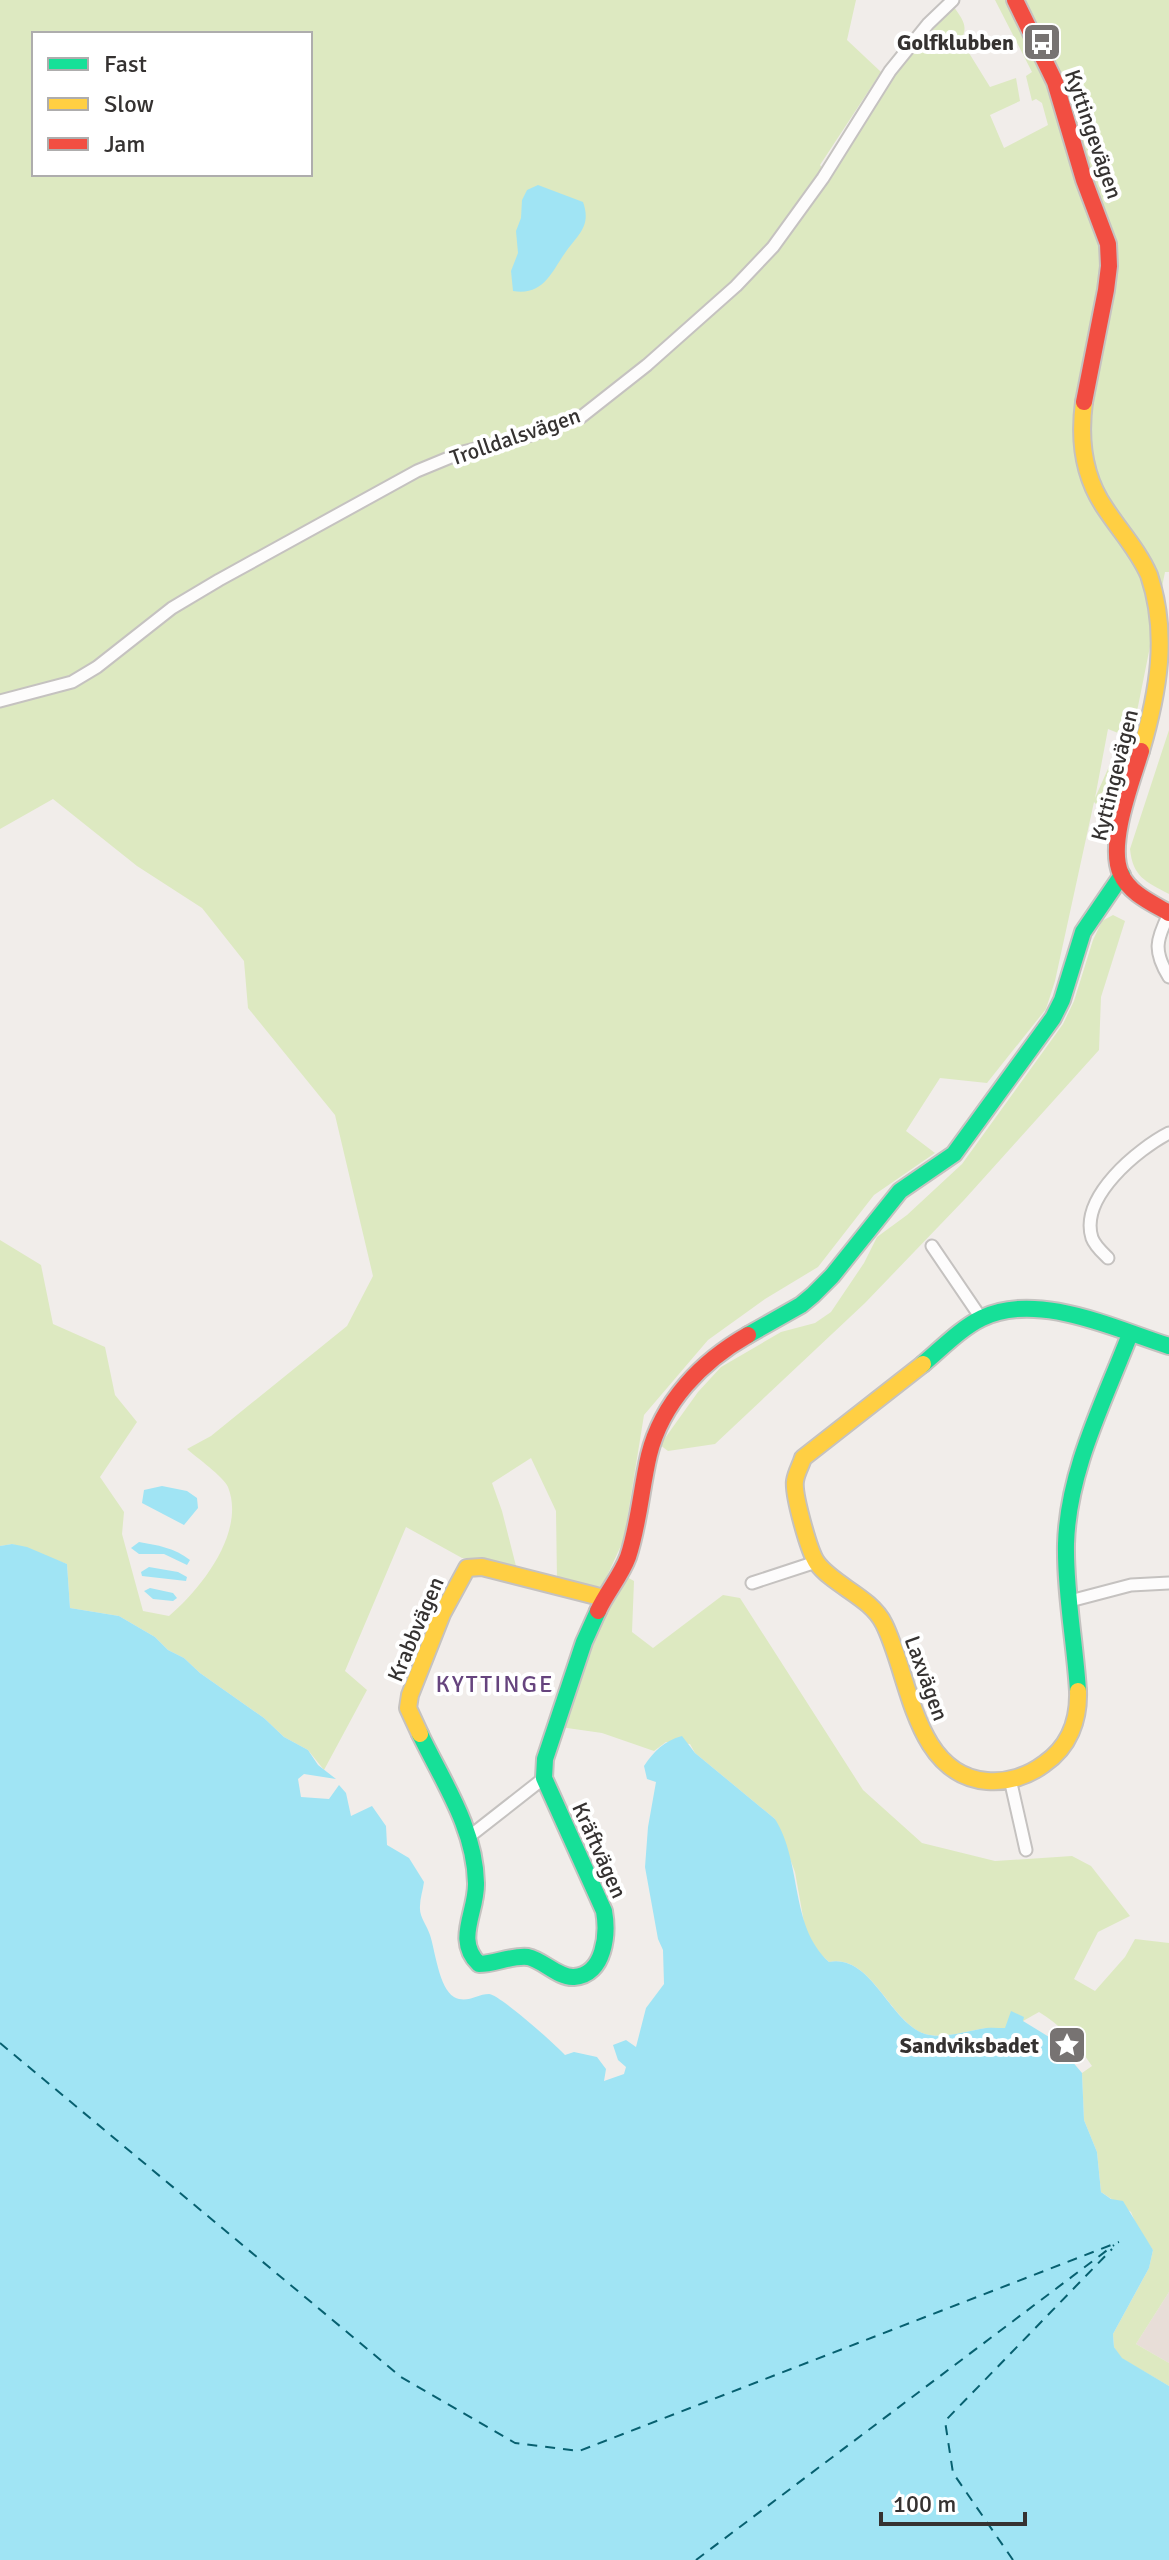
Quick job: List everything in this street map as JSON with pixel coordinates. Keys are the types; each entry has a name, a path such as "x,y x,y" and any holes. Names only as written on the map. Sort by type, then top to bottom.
{"street":[{"name":"Trolldalsvägen","path":"0,701 72,682 97,667 172,608 417,471 463,452 531,435 581,417 647,365 736,286 773,247 823,178 890,71 928,24 953,0"},
{"name":"Kyttingevägen","path":"1015,0 1054,80 1084,183 1103,225 1110,263 1084,393 1081,429 1084,461 1098,500 1135,550 1156,592 1165,659 1153,716 1116,842 1116,858 1122,875"},
{"path":"470,1836 544,1778 549,1745 584,1642 604,1598 627,1560 654,1436 678,1393 726,1347 801,1305 813,1295 900,1191 954,1154 1053,1018 1062,1000 1083,932 1122,875 1142,897 1169,913 1157,944 1158,958 1169,977"},
{"path":"1108,1258 1097,1247 1091,1232 1093,1215 1104,1190 1134,1154 1169,1133"},
{"path":"932,1246 981,1318"},
{"path":"752,1583 816,1562 797,1503 795,1482 803,1458 981,1318 1009,1309 1053,1309 1169,1346"},
{"name":"Laxvägen","path":"816,1562 868,1605 884,1624 918,1719 935,1754 959,1773 989,1781 1010,1779 1041,1767 1055,1756 1072,1733 1079,1702 1066,1528 1070,1504 1077,1476 1130,1334"},
{"name":"Krabbvägen","path":"470,1836 408,1705 415,1679 460,1577 472,1566 482,1567 604,1598"},
{"path":"1070,1601 1131,1585 1169,1583"},
{"name":"Kräftvägen","path":"470,1836 477,1879 465,1945 473,1960 484,1964 522,1956 574,1977 591,1970 598,1962 606,1940 604,1911 544,1778"},
{"path":"1010,1779 1026,1850"}],"shaded area":[{"path":"1169,2292 1169,2363 1136,2344"}],"green space":[{"path":"0,0 856,0 847,40 881,72 820,165 827,174 904,60 954,7 964,27 961,40 990,87 1016,78 1020,101 990,115 1004,148 1048,125 1042,103 1036,99 1032,101 1026,76 1032,72 995,0 1169,0 1169,572 1165,572 1120,796 1109,818 1094,802 1055,981 1046,1009 987,1083 940,1078 906,1131 935,1153 874,1195 818,1267 765,1299 708,1340 644,1415 624,1539 602,1587 557,1580 556,1511 531,1458 492,1483 517,1570 477,1558 462,1558 406,1527 345,1671 367,1690 324,1770 308,1750 284,1737 264,1718 184,1658 168,1650 155,1637 119,1616 70,1608 67,1564 12,1544 0,1546 0,1240 41,1265 53,1324 105,1347 115,1395 137,1422 100,1477 124,1512 122,1534 143,1611 169,1616 206,1575 226,1540 231,1522 232,1504 228,1487 187,1449 211,1436 347,1326 373,1276 335,1115 248,1008 244,961 202,908 137,866 53,799 0,829","holes":["1108,729 1123,735 1095,798"]},
{"path":"1169,730 1169,894 1137,872 1130,849"},
{"path":"1113,915 1125,921 1101,997 1099,1050 964,1200 865,1303 715,1444 668,1451 660,1445 698,1392 721,1367 781,1332 815,1323 831,1312 864,1263 877,1237 907,1215 962,1164 1063,1024 1074,1001 1093,940 1102,921"},
{"path":"625,1576 634,1581 632,1632 653,1648 723,1595 740,1598 863,1790 922,1843 995,1861 1072,1856 1091,1866 1130,1916 1098,1932 1074,1979 1095,1991 1125,1957 1135,1939 1169,1943 1169,2292 1136,2344 1169,2363 1169,2386 1121,2358 1114,2347 1113,2334 1149,2268 1153,2250 1138,2229 1131,2212 1101,2192 1097,2152 1084,2120 1082,2073 1092,2066 1081,2050 1055,2023 1039,2012 999,2029 983,2028 932,2035 913,2027 857,1968 844,1962 829,1962 817,1951 805,1928 795,1872 775,1819 695,1753 690,1744 666,1742 654,1751 602,1733 560,1727 585,1652"}],"water":[{"path":"538,185 583,202 586,218 578,236 545,281 532,290 513,291 511,271 518,253 516,231 521,218 522,200 527,190"},
{"path":"162,1486 187,1491 197,1498 198,1508 184,1525 142,1503 144,1490"},
{"path":"139,1542 172,1550 190,1560 187,1565 164,1554 139,1554 131,1548"},
{"path":"12,1544 67,1564 70,1608 119,1616 155,1637 168,1650 184,1658 264,1718 284,1737 308,1750 318,1765 336,1779 304,1774 298,1779 301,1797 329,1799 339,1785 346,1793 351,1816 372,1806 386,1826 387,1845 409,1858 424,1882 421,1914 441,1977 449,1992 463,1999 485,1994 495,1996 565,2055 574,2052 597,2057 606,2069 604,2081 624,2074 626,2067 618,2060 613,2045 626,2040 636,2047 646,2008 664,1984 663,1950 658,1939 645,1867 656,1782 647,1779 644,1766 660,1747 682,1736 695,1753 775,1819 790,1855 808,1930 816,1947 829,1962 844,1962 857,1968 901,2017 925,2034 945,2035 983,2028 1005,2028 1011,2011 1054,2040 1082,2073 1084,2120 1097,2152 1101,2192 1111,2199 1123,2201 1153,2250 1149,2268 1113,2334 1114,2347 1122,2358 1169,2386 1169,2560 0,2560 0,1546"},
{"path":"149,1567 178,1572 187,1577 186,1581 142,1576 141,1572"},
{"path":"150,1588 173,1593 177,1598 173,1601 153,1599 144,1591"}],"ferry route":[{"path":"0,2043 401,2377 515,2443 579,2451 1119,2242"},
{"path":"696,2560 1114,2245"},
{"path":"1013,2560 953,2473 945,2421 1112,2249"}],"traffic: fast":[{"path":"748,1335 813,1295 900,1191 954,1154 1053,1018 1062,1000 1083,932 1122,875"},
{"path":"923,1364 974,1322 1004,1311 1027,1309 1076,1316 1169,1346"},
{"path":"1078,1691 1067,1581 1068,1517 1080,1463 1130,1334"},
{"path":"420,1734 456,1806 470,1843 476,1883 467,1935 472,1955 479,1964 528,1957 568,1977 592,1969 602,1952 604,1911 544,1778 545,1759 584,1642 598,1611"}],"traffic: slow":[{"path":"1084,402 1082,430 1087,470 1105,508 1145,566 1159,619 1159,663 1141,751"},
{"path":"923,1364 803,1458 796,1478 796,1498 814,1557 824,1571 878,1615 893,1645 918,1720 929,1742 944,1761 963,1775 987,1781 1010,1780 1044,1764 1060,1750 1071,1732 1077,1712 1078,1691"},
{"path":"420,1734 408,1708 410,1695 442,1614 467,1568 482,1567 604,1598"}],"traffic: jam":[{"path":"1015,0 1055,82 1084,180 1108,244 1106,290 1084,402"},
{"path":"1141,751 1122,812 1117,861 1129,887 1169,913"},
{"path":"598,1611 628,1557 649,1455 663,1418 700,1370 748,1335"}],"place":[{"name":"Golfklubben","path":"1042,42"},
{"name":"Sandviksbadet","path":"1067,2045"}],"district":[{"name":"KYTTINGE","path":"495,1684"}]}
